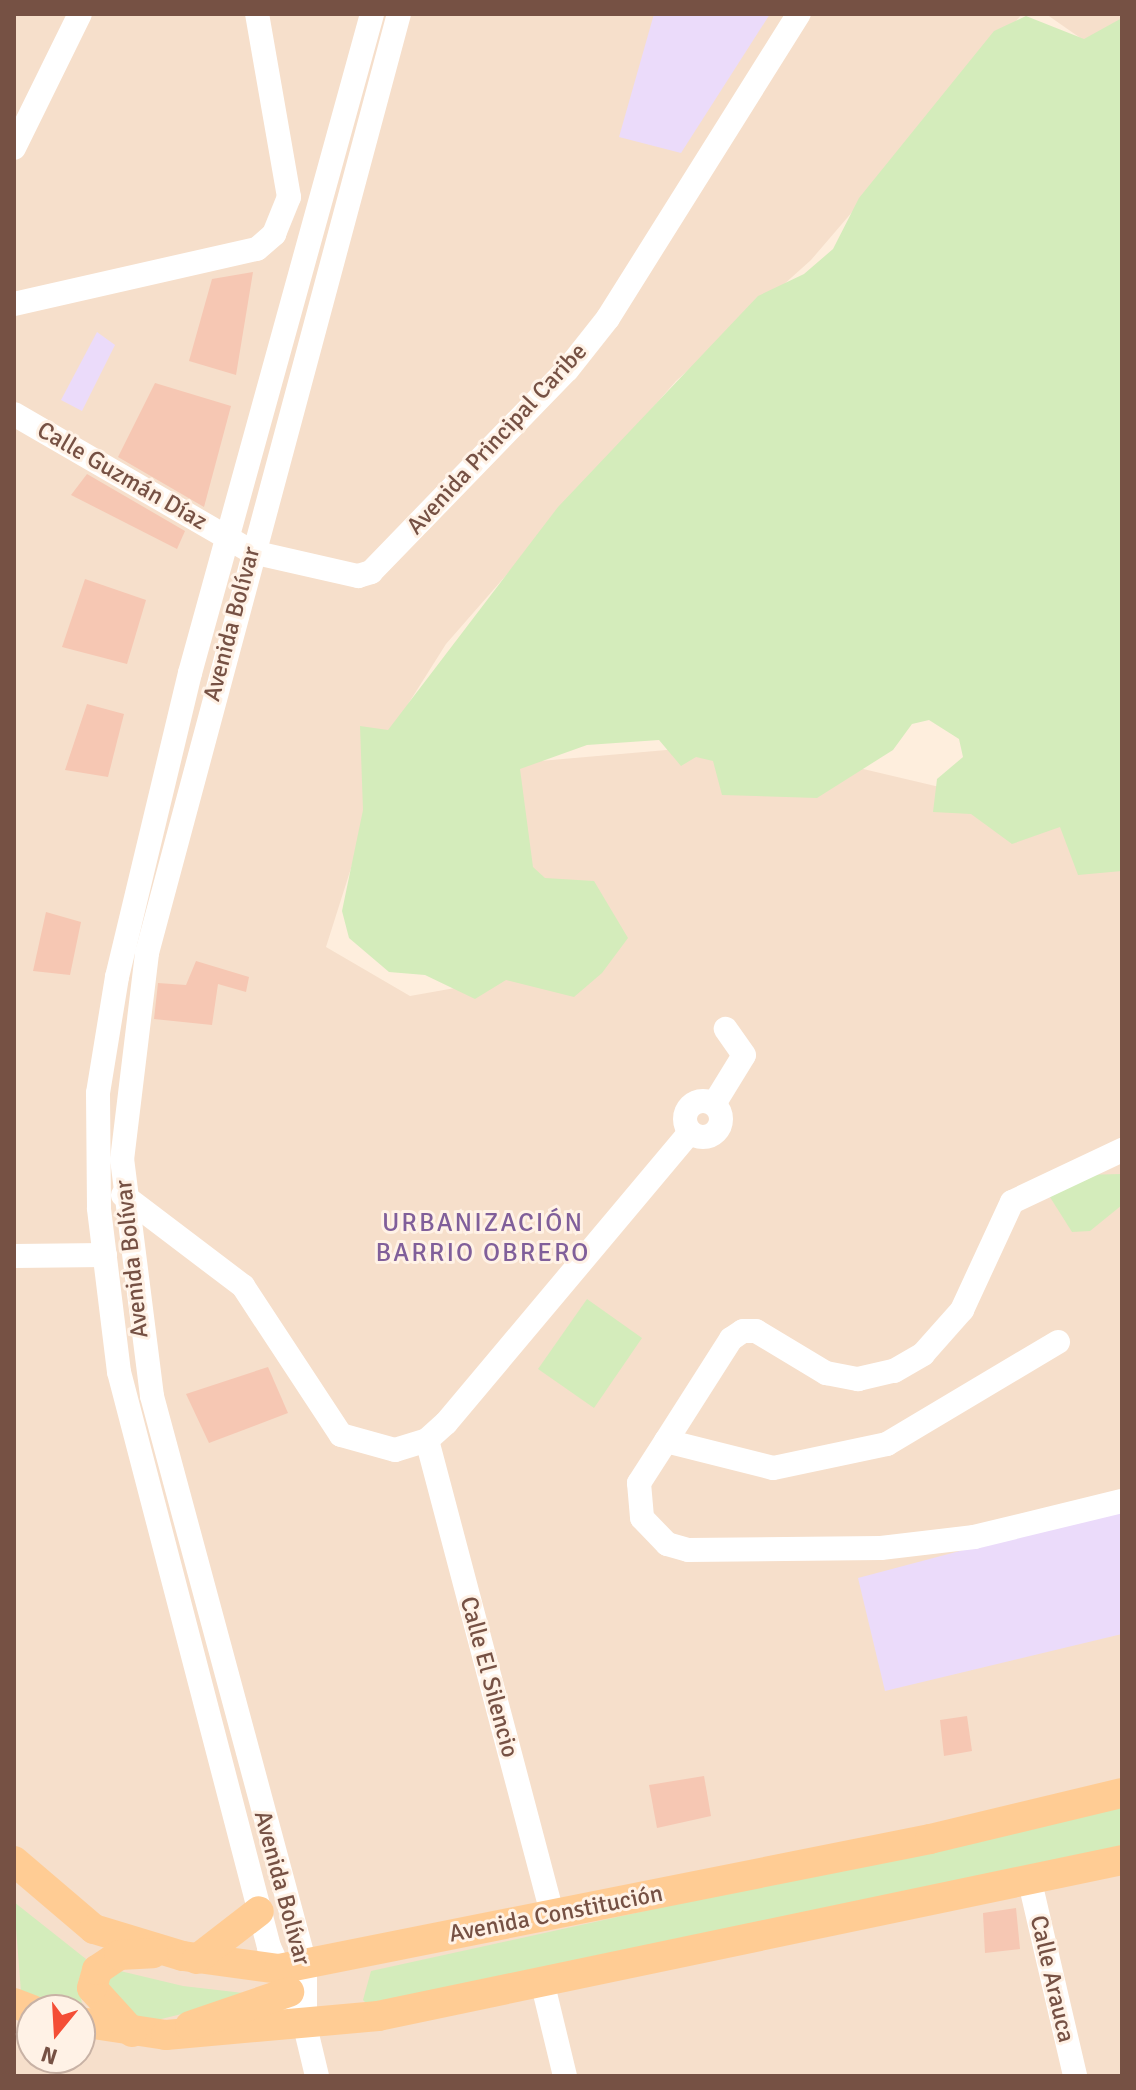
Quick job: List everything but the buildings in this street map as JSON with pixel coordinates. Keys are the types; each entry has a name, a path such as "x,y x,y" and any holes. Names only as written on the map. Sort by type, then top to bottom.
{"main road":[{"name":"Avenida Constitución","path":"14,1861 94,1929 190,1957 291,1975 552,1913 884,1849 1122,1793"},
{"path":"96,2025 166,2035 305,2026 1030,1882 1122,1860"},
{"path":"132,2032 96,1997 97,1970 119,1955 190,1957 259,1911"},
{"path":"166,2035 291,1975"}],"street":[{"path":"14,148 80,14"},
{"path":"14,304 257,249 274,234 289,197 257,14"},
{"name":"Avenida Bolívar","path":"291,1975 259,1911 119,1372 105,1255 98,1093 110,1014 230,539 372,14"},
{"name":"Avenida Bolívar","path":"317,2076 152,1396 123,1195 138,993 252,552 399,14"},
{"name":"Avenida Principal Caribe","path":"230,539 252,552 358,576 371,572 567,370 608,318 799,14"},
{"name":"Calle Guzmán Díaz","path":"14,414 230,539"},
{"path":"123,1195 243,1286 341,1435 395,1450 427,1440 690,1132 707,1137 717,1130 714,1104 744,1055 726,1029"},
{"path":"1122,1150 1012,1202 962,1310 923,1354 894,1371 858,1379 826,1373 756,1331 743,1331 731,1339 666,1441 636,1501 651,1532 688,1550 881,1548 974,1537 1122,1501"},
{"path":"14,1256 105,1255"},
{"path":"666,1441 773,1468 887,1444 1058,1342"},
{"name":"Calle El Silencio","path":"427,1440 552,1913"},
{"name":"Calle Arauca","path":"1030,1882 1075,2076"},
{"path":"542,1981 565,2076"}],"shaded area":[{"path":"14,14 1022,14 811,260 676,381 446,644 398,720 326,947 410,996 540,973 517,763 724,745 825,760 1122,830 1122,2076 14,2076"},
{"path":"654,14 770,14 681,153 619,137"},
{"path":"1046,14 1122,14 1122,67"},
{"path":"97,332 115,345 82,411 61,400"},
{"path":"1122,1508 1122,1634 885,1691 858,1578"}],"green space":[{"path":"1026,16 1084,39 1122,18 1122,871 1078,875 1060,827 1012,844 971,814 933,812 937,779 963,757 959,739 929,720 912,724 893,750 817,798 722,795 713,761 696,757 681,766 659,740 587,745 520,769 533,867 545,878 594,881 628,938 602,973 574,997 506,980 475,999 425,975 389,972 349,938 342,911 363,810 360,726 388,730 558,507 758,296 804,274 833,249 859,198 994,31"},
{"path":"1122,1174 1122,1205 1090,1231 1072,1232 1048,1194 1080,1175"},
{"path":"587,1299 642,1338 594,1408 538,1369"},
{"path":"1122,1806 1122,1848 375,2012 363,2000 371,1971"},
{"path":"14,1902 86,1959 78,1982 80,1994 21,1994"},
{"path":"116,1970 183,1986 260,1995 157,2020 122,2014 109,2005 106,1978"}],"district":[{"name":"URBANIZACIÓN BARRIO OBRERO","path":"483,1239"}]}
